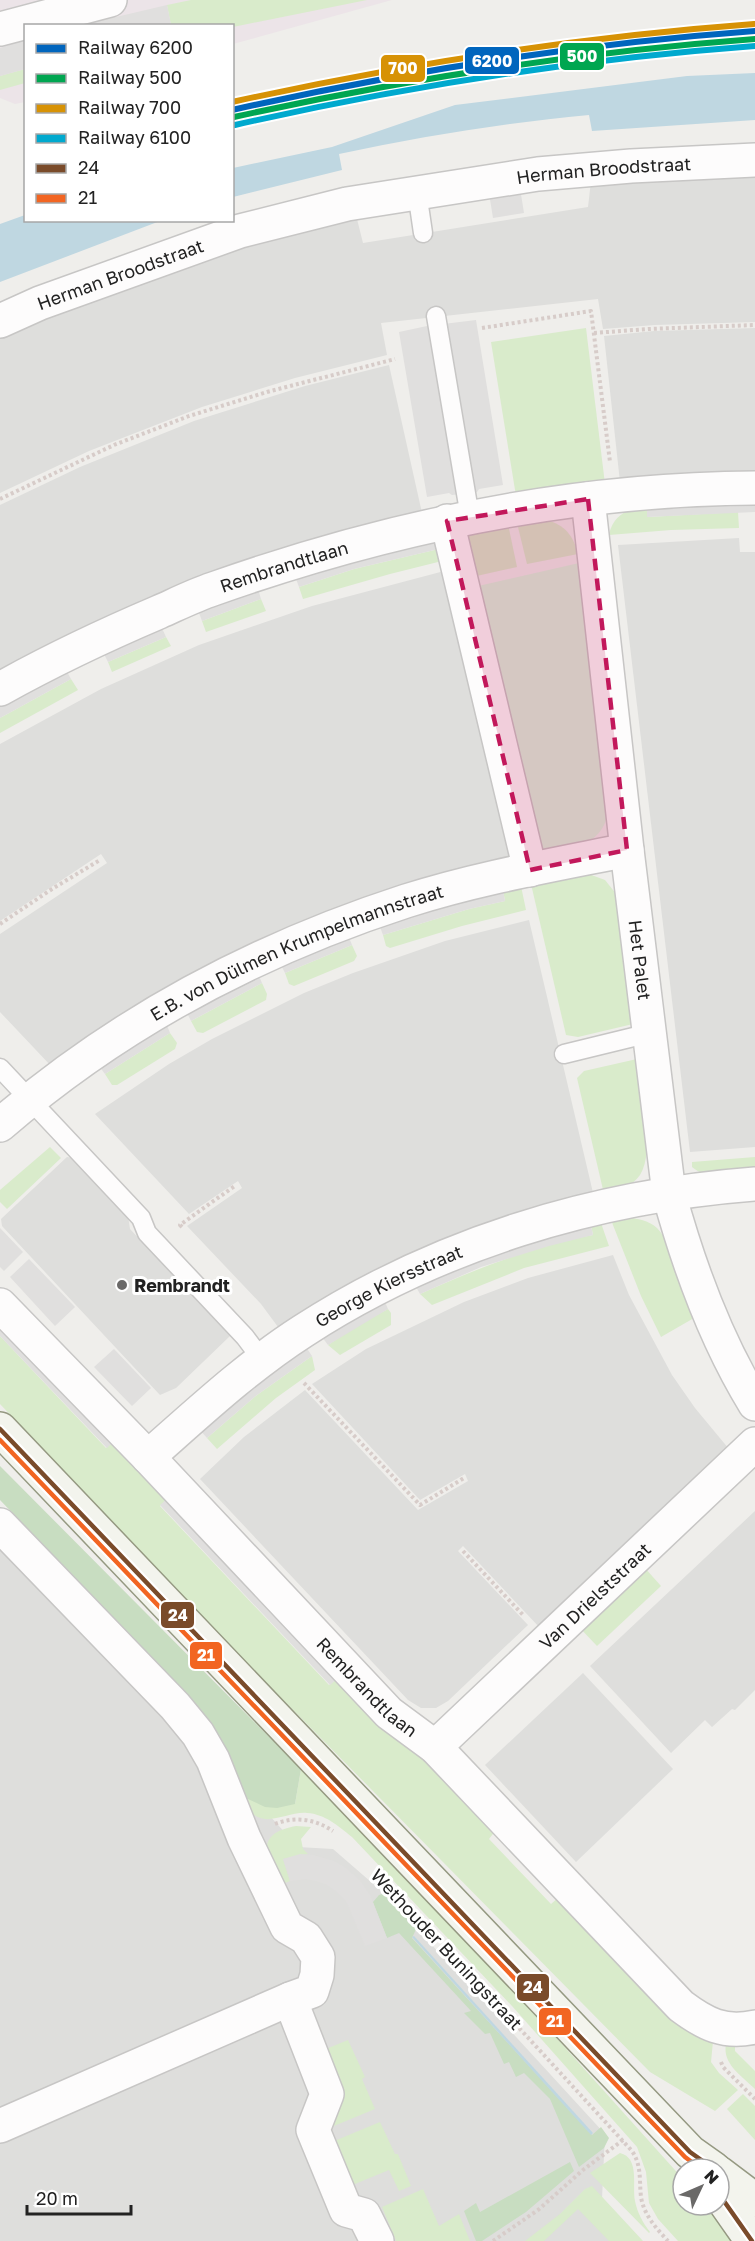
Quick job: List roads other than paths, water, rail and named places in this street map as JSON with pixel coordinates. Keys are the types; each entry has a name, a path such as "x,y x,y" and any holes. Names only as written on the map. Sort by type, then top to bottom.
{"main road":[{"path":"0,1429 696,2157"},
{"path":"731,2182 755,2200"},
{"path":"731,2211 752,2241"}],"street":[{"path":"0,28 110,0"},
{"name":"Herman Broodstraat","path":"0,321 50,299 240,231 347,204 538,174 643,165 755,160"},
{"name":"Rembrandtlaan","path":"0,689 67,653 212,589 369,540 458,519 601,497 755,488"},
{"name":"Het Palet","path":"601,497 627,850 669,1194 680,1236 712,1322 755,1404"},
{"path":"458,519 530,870"},
{"name":"E.B. von Dülmen Krumpelmannstraat","path":"0,1125 112,1040 244,965 298,940 407,901 530,870 627,850"},
{"name":"George Kiersstraat","path":"148,1457 301,1332 354,1300 397,1278 461,1250 541,1222 669,1194 755,1184"},
{"name":"Rembrandtlaan","path":"0,1305 148,1457 389,1713 435,1747 681,2006 702,2021 739,2028"},
{"name":"Van Drielststraat","path":"435,1747 755,1444"},
{"path":"0,1525 175,1706 198,1734 213,1760 244,1838 287,1927 306,1938 318,1957 317,1976 312,1991 0,2126"},
{"path":"290,1999 327,2094 313,2130 346,2210 364,2215 377,2241"}],"lane":[{"path":"417,192 423,233"},
{"path":"436,316 458,519"},
{"path":"564,1054 650,1033"},
{"path":"0,1068 141,1218 147,1233 245,1337 263,1361"}],"water":[{"path":"755,73 755,120 592,131 589,115 495,126 401,141 339,154 342,170 234,197 234,168 332,147 455,105 687,76"},
{"path":"24,215 24,222 157,222 0,282 0,224"},
{"path":"414,1936 593,2133 591,2135 412,1937"}],"rail line":[{"name":"700","path":"234,102 427,64 557,44 754,24"},
{"name":"6200","path":"234,110 427,71 557,51 755,31"},
{"name":"500","path":"234,117 428,79 558,59 755,39"},
{"name":"6100","path":"235,125 429,86 558,66 755,46"}],"place":[{"name":"Rembrandt","path":"122,1285"}]}
